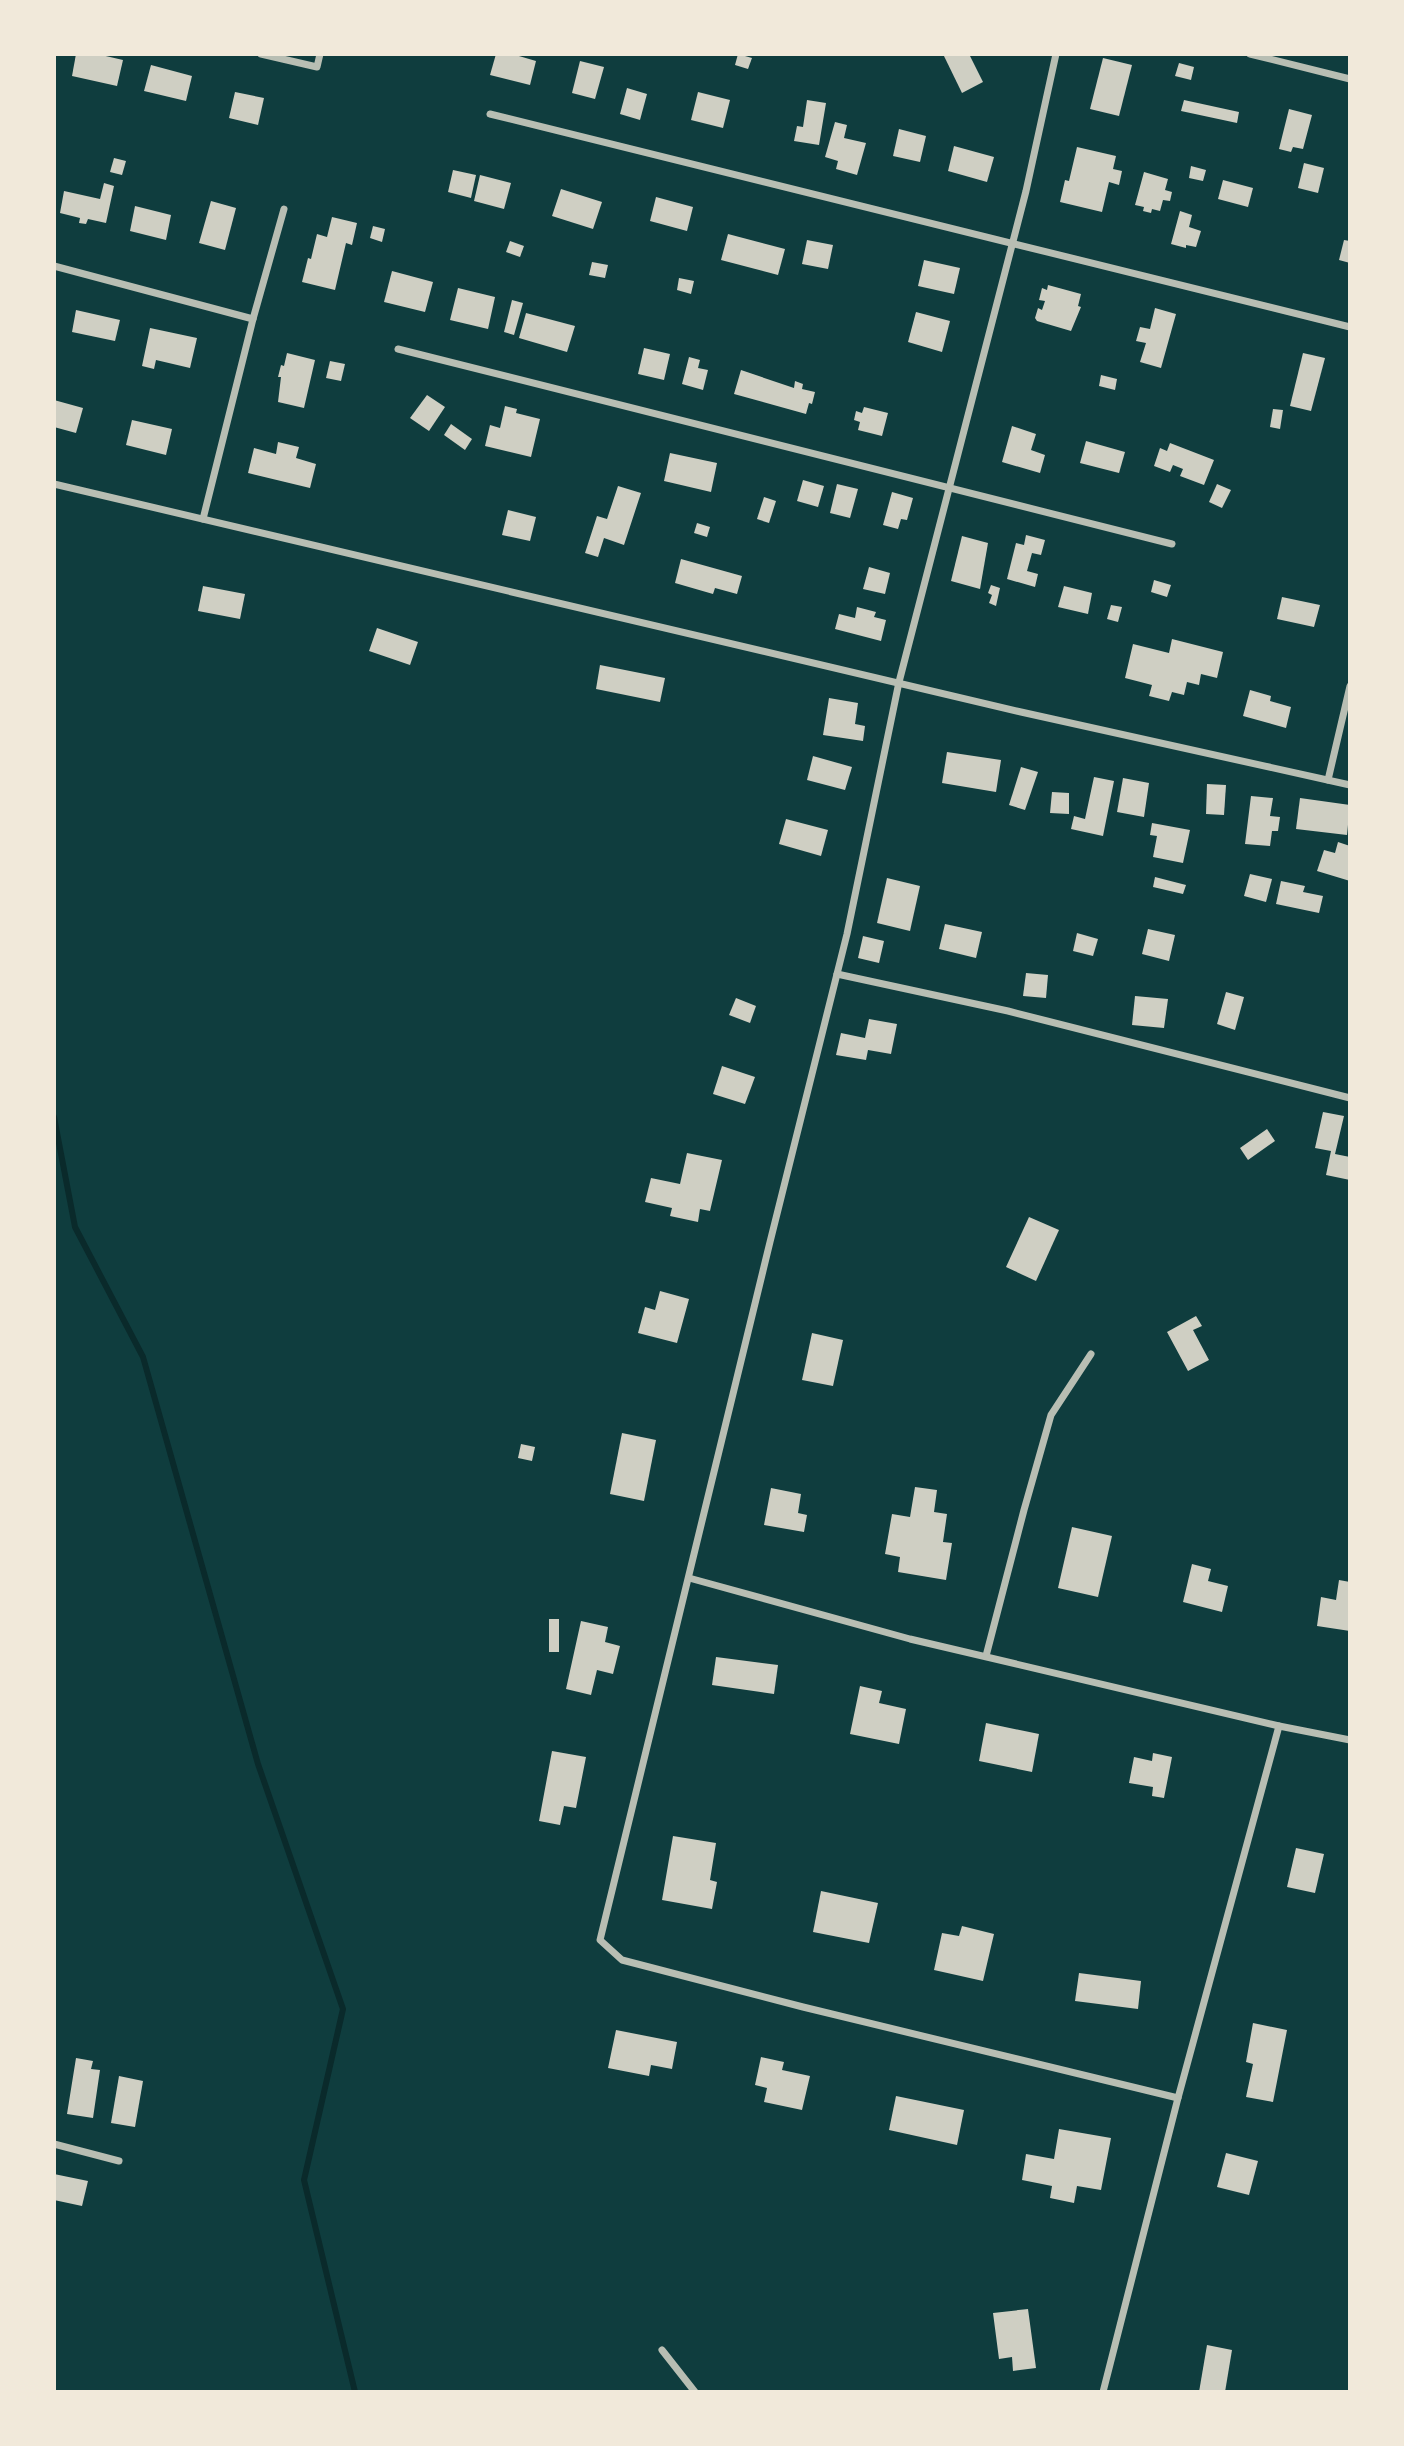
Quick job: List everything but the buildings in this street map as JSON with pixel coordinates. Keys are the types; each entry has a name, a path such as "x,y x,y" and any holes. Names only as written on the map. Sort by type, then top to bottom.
{"street":[{"path":"261,54 317,67 320,54"},
{"path":"1056,54 1026,191 899,682 837,974 600,1940 622,1960 1178,2098"},
{"path":"1250,54 1350,79"},
{"path":"491,114 1350,327"},
{"path":"203,519 253,318 284,209"},
{"path":"54,266 253,318"},
{"path":"398,349 1172,544"},
{"path":"54,484 1033,715 1350,785"},
{"path":"1328,780 1350,687"},
{"path":"837,974 1021,1015 1350,1098"},
{"path":"986,1656 1051,1415 1090,1354"},
{"path":"690,1578 909,1639 1279,1727 1350,1740"},
{"path":"1103,2392 1178,2098 1279,1727"},
{"path":"54,2144 119,2161"},
{"path":"662,2350 695,2392"}],"waterway":[{"path":"54,1117 75,1227 143,1357 258,1764 343,2009 304,2180 355,2392"}]}
